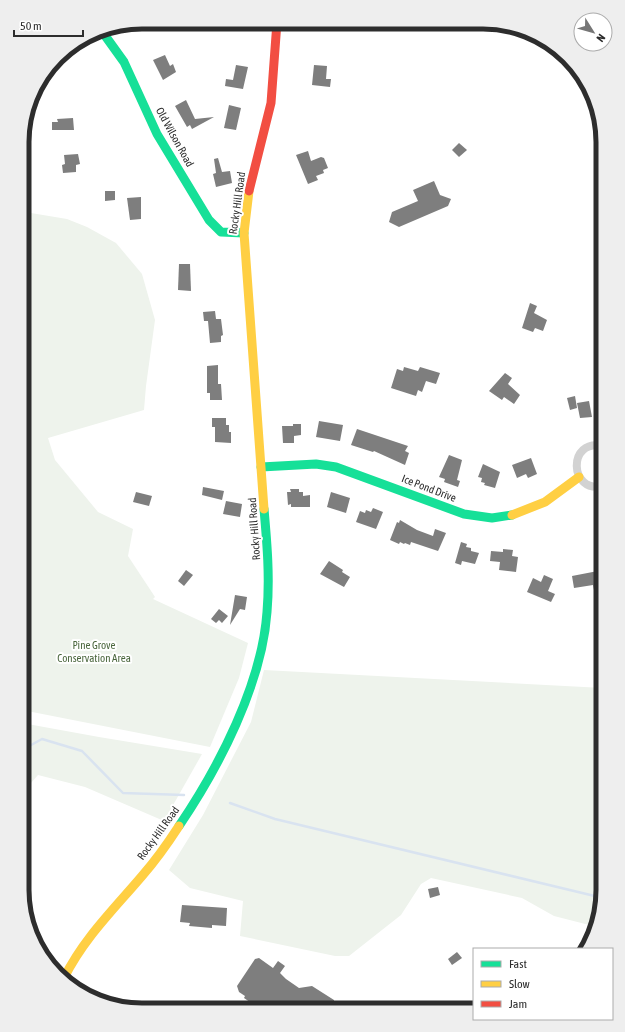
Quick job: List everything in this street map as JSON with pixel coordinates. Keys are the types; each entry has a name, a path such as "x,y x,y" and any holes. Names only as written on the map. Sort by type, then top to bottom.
{"main road":[{"name":"Rocky Hill Road","path":"66,974 86,941 142,875 179,827 213,769 244,700 262,649 269,605 269,574 244,233 250,186 271,103 275,67 277,29"},
{"name":"Old Wilson Road","path":"105,35 124,62 157,134 209,220 221,232 244,233"},
{"name":"Ice Pond Drive","path":"261,467 316,464 336,467 458,512 487,517 505,516 532,509 562,492 579,477"}],"street":[{"path":"596,446 591,446 580,453 576,466 579,477 590,485 596,485"}],"green space":[{"name":"Pine Grove Conservation Area","path":"29,213 67,219 87,227 116,243 142,274 155,320 144,410 48,438 55,460 98,512 133,529 128,556 155,597 153,599 248,643 239,678 210,747 29,711"},
{"path":"264,670 596,688 596,897 590,925 554,916 522,898 431,878 421,884 401,915 349,956 335,956 240,936 243,901 190,888 169,870 203,815 251,722"},
{"path":"29,724 202,754 164,821 85,787 38,775 29,785"}],"building":[{"path":"165,55 170,66 173,64 176,72 163,80 153,60"},
{"path":"236,65 248,67 243,89 225,86 226,79 233,80"},
{"path":"314,65 327,66 326,79 331,79 330,87 312,85"},
{"path":"186,100 195,119 214,117 192,129 190,125 187,127 175,106"},
{"path":"229,105 241,108 236,130 224,128"},
{"path":"73,118 74,130 52,130 52,122 58,122 57,119"},
{"path":"459,143 467,150 459,157 452,150"},
{"path":"308,151 311,161 321,157 324,158 328,168 323,170 324,173 316,176 318,180 308,184 296,155"},
{"path":"78,154 80,164 76,165 76,172 63,173 62,165 65,164 64,155"},
{"path":"218,158 222,172 230,171 232,183 216,187 213,174 216,173 214,159"},
{"path":"434,181 440,195 451,199 448,206 399,227 389,222 392,212 418,201 413,190"},
{"path":"105,191 115,191 115,200 105,201"},
{"path":"141,197 141,219 130,220 127,198"},
{"path":"179,264 190,264 191,291 178,290"},
{"path":"530,303 537,306 534,313 547,320 543,331 535,328 533,332 522,328"},
{"path":"215,311 216,319 221,319 223,335 221,336 221,342 210,343 208,321 204,321 203,312"},
{"path":"218,365 218,384 221,384 222,400 210,400 210,393 207,393 207,366"},
{"path":"404,367 418,371 420,367 440,373 436,384 426,381 422,392 418,390 416,396 391,388 397,369 403,371"},
{"path":"505,373 512,378 508,384 520,395 514,404 504,397 502,400 489,391"},
{"path":"575,396 577,408 570,410 567,398"},
{"path":"589,401 592,417 580,418 577,403"},
{"path":"212,418 226,418 226,425 229,425 229,432 231,432 231,443 215,442 215,427 212,427"},
{"path":"319,421 343,425 340,441 316,437"},
{"path":"293,424 301,424 301,435 294,436 294,443 283,443 282,426 293,426"},
{"path":"357,429 408,446 405,451 409,453 405,465 374,451 373,452 351,445"},
{"path":"449,455 462,460 457,480 460,481 458,487 444,482 445,479 439,477"},
{"path":"531,458 537,474 528,478 526,474 517,478 512,465"},
{"path":"483,464 500,472 495,488 484,485 485,483 481,482 482,478 478,477"},
{"path":"203,487 224,491 222,500 202,495"},
{"path":"290,489 299,489 299,492 303,492 303,496 310,495 310,507 291,507 291,504 288,505 287,492 291,492"},
{"path":"136,492 152,496 149,506 133,502"},
{"path":"331,492 350,498 346,513 327,507"},
{"path":"226,501 242,504 240,517 223,514"},
{"path":"373,508 383,512 376,529 356,522 360,511 365,513 366,510 371,512"},
{"path":"400,520 417,530 433,536 435,529 446,533 438,551 411,542 410,545 400,542 399,544 390,540 397,522 399,523"},
{"path":"461,542 467,544 466,547 471,548 471,551 479,553 475,564 462,561 461,565 455,563"},
{"path":"503,549 513,550 512,556 518,557 516,572 499,570 500,562 490,561 491,551 503,552"},
{"path":"329,561 343,570 342,572 350,577 344,587 320,574"},
{"path":"186,570 193,575 184,586 178,581"},
{"path":"596,571 596,590 594,590 593,585 574,588 572,576"},
{"path":"544,575 553,579 548,591 555,594 551,602 527,592 533,578 541,582"},
{"path":"235,595 247,597 245,610 240,609 230,625"},
{"path":"219,609 228,616 222,623 219,620 216,623 211,619"},
{"path":"438,887 440,895 430,898 428,889"},
{"path":"182,905 227,908 226,926 212,925 212,928 189,926 190,923 180,922"},
{"path":"457,952 462,958 452,965 448,959"},
{"path":"259,958 273,968 278,961 285,966 280,973 286,979 299,988 312,986 334,1000 334,1003 251,1003 244,998 245,996 239,992 237,986 255,959"}],"waterway":[{"path":"29,746 42,739 82,751 123,793 184,795"},
{"path":"230,803 275,819 596,896"}],"traffic: fast":[{"path":"105,35 124,62 157,134 209,220 221,232 244,233"},
{"path":"261,467 316,464 336,467 464,514 492,518 512,515"},
{"path":"179,826 209,778 223,751 248,696 257,668 263,639 268,599 268,560 264,509"}],"traffic: slow":[{"path":"249,191 244,233 264,509"},
{"path":"512,515 545,502 579,477"},
{"path":"66,974 90,937 152,864 179,826"}],"traffic: jam":[{"path":"249,191 271,103 276,29"}]}
